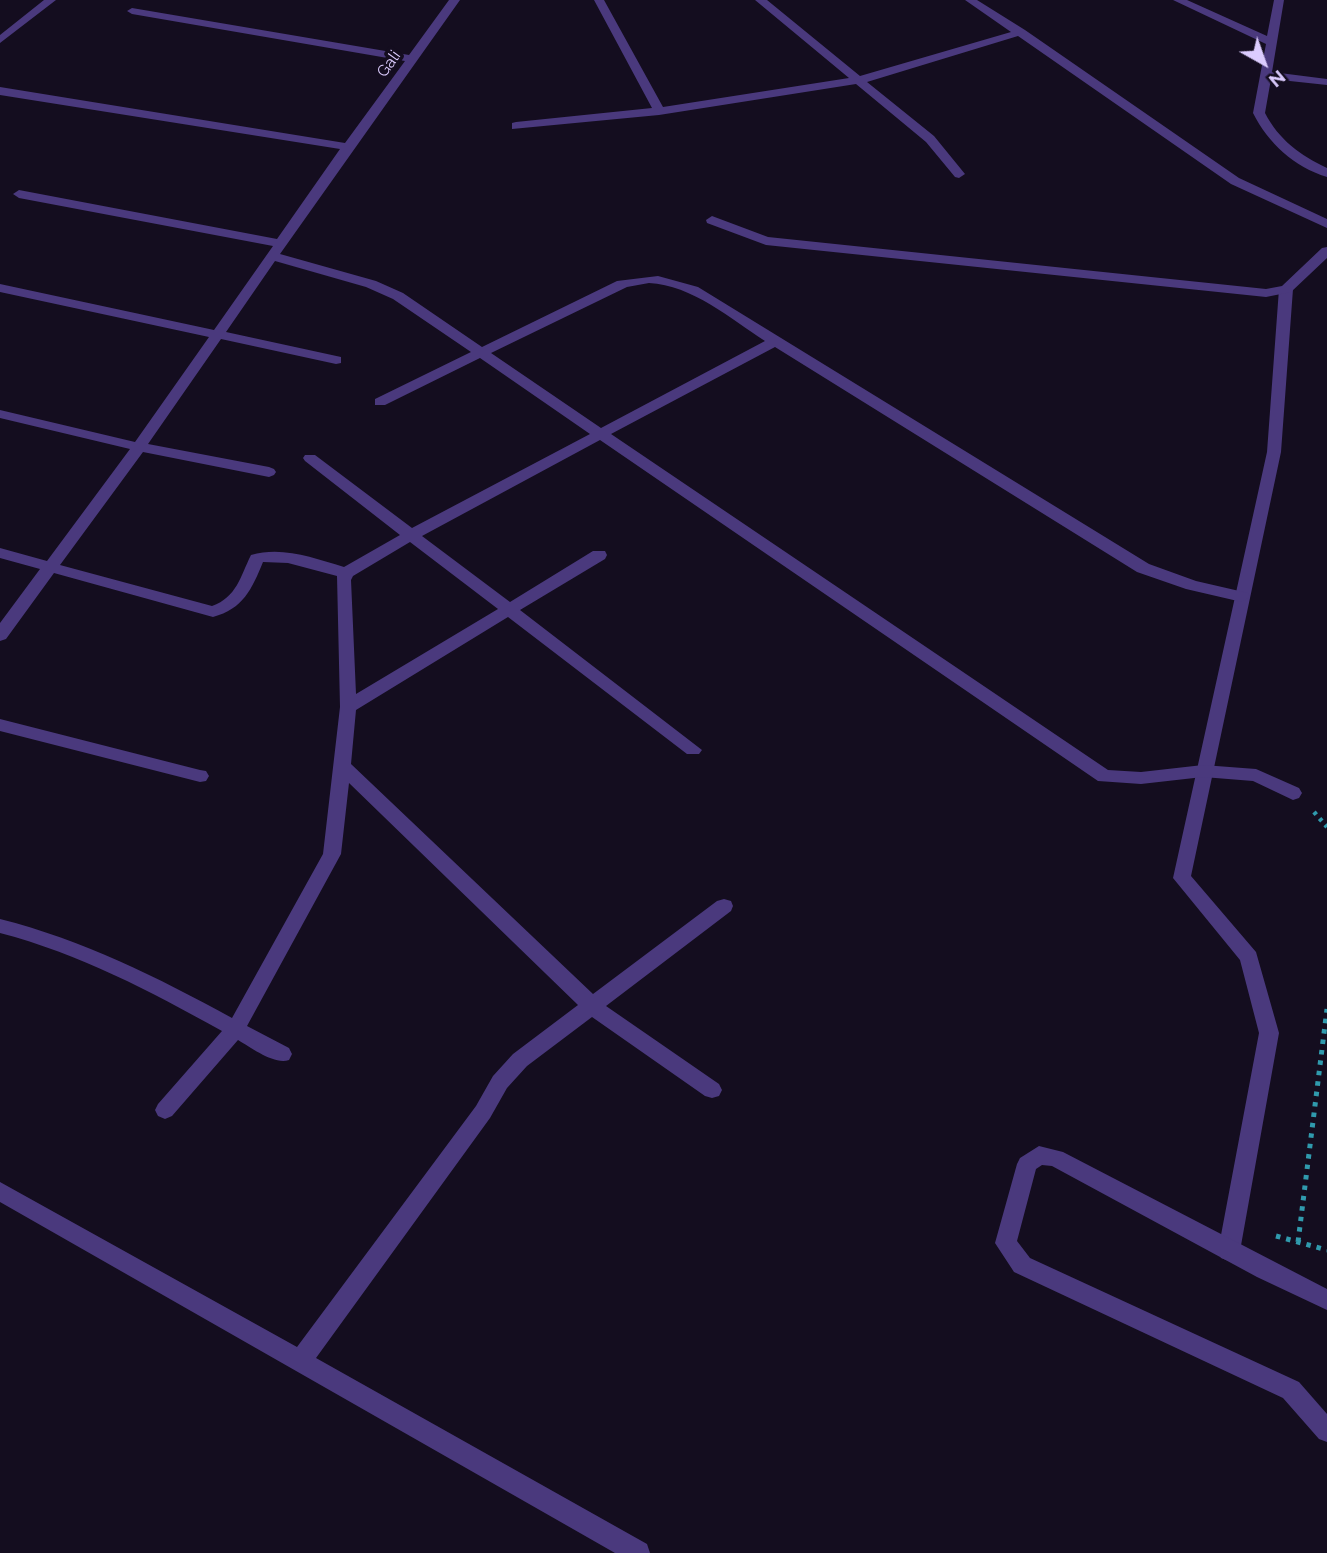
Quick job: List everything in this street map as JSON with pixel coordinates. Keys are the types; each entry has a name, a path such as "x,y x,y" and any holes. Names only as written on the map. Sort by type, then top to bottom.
{"street":[{"path":"0,40 51,0"},
{"name":"Gali","path":"0,635 139,447 348,146 455,0"},
{"path":"599,0 659,111"},
{"path":"760,0 930,139 959,174"},
{"path":"970,0 1021,32 1238,183 1306,210 1327,224"},
{"path":"1178,0 1272,43"},
{"path":"1279,0 1259,113 1267,130 1280,146 1327,173"},
{"path":"132,11 412,59"},
{"path":"516,126 659,111 860,80 1021,32"},
{"path":"1266,75 1327,82"},
{"path":"0,91 348,146"},
{"path":"19,194 278,250 398,296 1104,776 1141,778 1203,771 1256,775 1293,793"},
{"path":"712,220 766,241 1266,293 1286,289 1327,251"},
{"path":"380,401 622,284 644,278 669,279 692,290 1143,568 1192,585 1242,597"},
{"path":"0,288 337,360"},
{"path":"1229,1251 1269,1033 1249,957 1182,878 1274,452 1286,289"},
{"path":"165,1110 235,1030 332,854 348,708 343,580 346,573 411,535 775,341"},
{"path":"0,414 139,447 269,472"},
{"path":"310,458 693,750"},
{"path":"0,553 213,612 230,607 240,599 257,559 263,556 278,556 346,573"},
{"path":"348,708 599,555"},
{"path":"0,724 200,776"},
{"path":"342,766 593,1007 712,1090"},
{"path":"300,1361 483,1112 500,1083 520,1060 724,906"},
{"path":"0,926 33,933 113,963 282,1054"},
{"path":"1327,1300 1056,1158 1039,1155 1027,1164 1006,1243 1022,1265 1291,1390 1327,1430"},
{"path":"0,1191 638,1553"}],"path":[{"path":"1298,1242 1327,1009"},
{"path":"1270,1234 1327,1250"}]}
